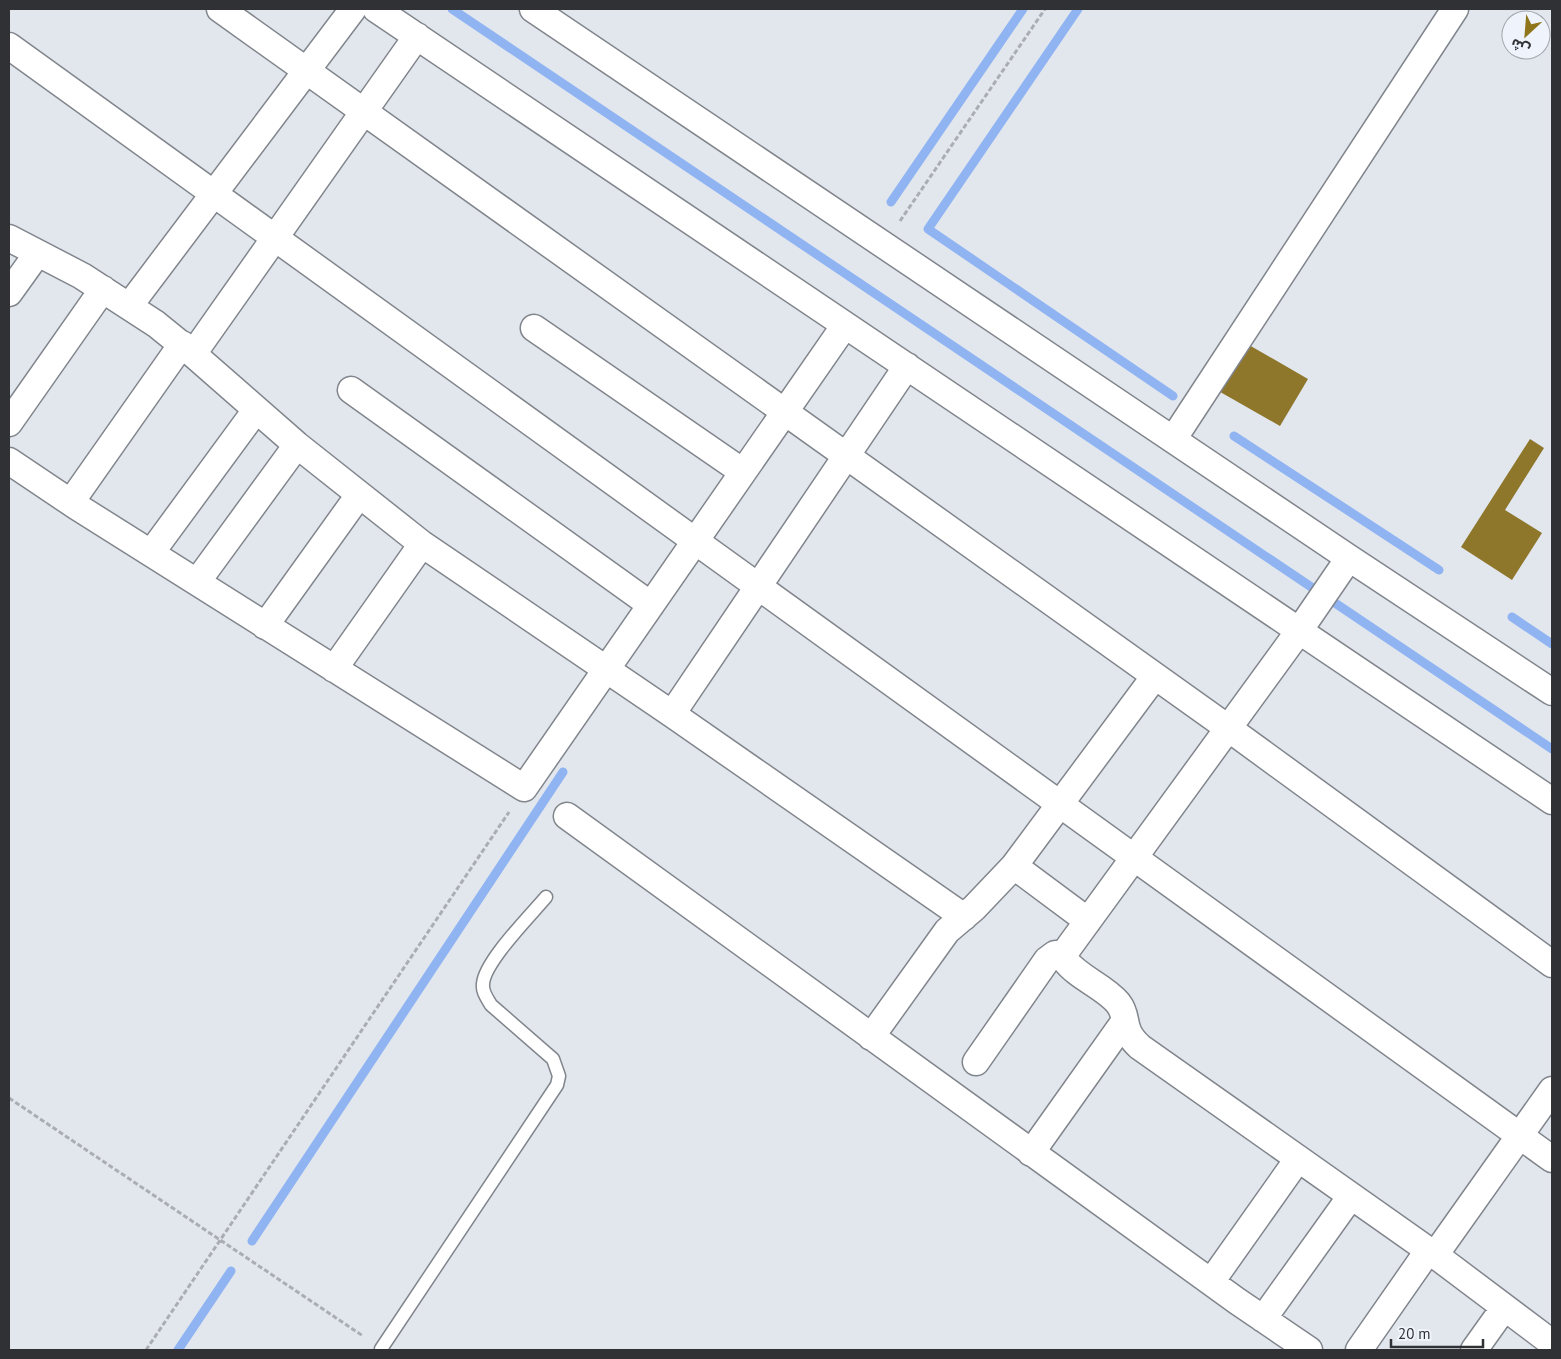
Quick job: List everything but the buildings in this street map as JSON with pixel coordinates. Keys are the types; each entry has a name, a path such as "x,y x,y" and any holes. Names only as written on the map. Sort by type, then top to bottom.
{"street":[{"path":"220,9 1228,728 1552,964"},
{"path":"130,306 352,9"},
{"path":"376,9 1552,801"},
{"path":"534,9 1174,438 1348,558 1552,692"},
{"path":"1174,438 1456,9"},
{"path":"71,502 275,238 417,36"},
{"path":"9,46 1552,1159"},
{"path":"9,238 103,289 130,306 188,349 256,410 358,495 422,544 607,669 964,917"},
{"path":"9,292 37,254"},
{"path":"9,423 103,289"},
{"path":"9,461 151,553 524,788 845,325"},
{"path":"534,328 743,472"},
{"path":"672,714 907,366"},
{"path":"351,390 652,605"},
{"path":"151,553 256,410"},
{"path":"197,582 298,445"},
{"path":"266,626 358,495"},
{"path":"334,669 422,544"},
{"path":"1348,558 1299,630 1088,921 1065,954 1064,959 1117,1001 1124,1014 1124,1022 1129,1035 1140,1047 1431,1253 1552,1343"},
{"path":"871,1037 947,931 964,917 1014,866 1155,676"},
{"path":"567,816 1211,1282 1309,1350"},
{"path":"1014,866 1088,921"},
{"path":"976,1062 1047,960 1055,954 1065,954"},
{"path":"1032,1153 1124,1022"},
{"path":"1360,1350 1520,1136 1552,1090"},
{"path":"1211,1282 1298,1158"},
{"path":"1263,1319 1351,1196"},
{"path":"1474,1350 1504,1308"}],"lane":[{"path":"381,1349 557,1085 560,1076 553,1059 491,1005 484,994 483,983 493,960 546,897"}],"path":[{"path":"884,244 1045,9"},
{"path":"146,1350 524,788"},
{"path":"9,1098 381,1349"}],"waterway":[{"path":"452,9 1552,749"},
{"path":"891,202 1023,9"},
{"path":"1078,9 928,229 1173,396"},
{"path":"1234,436 1439,570"},
{"path":"1512,617 1552,644"},
{"path":"252,1241 563,772"},
{"path":"178,1350 231,1271"}]}
